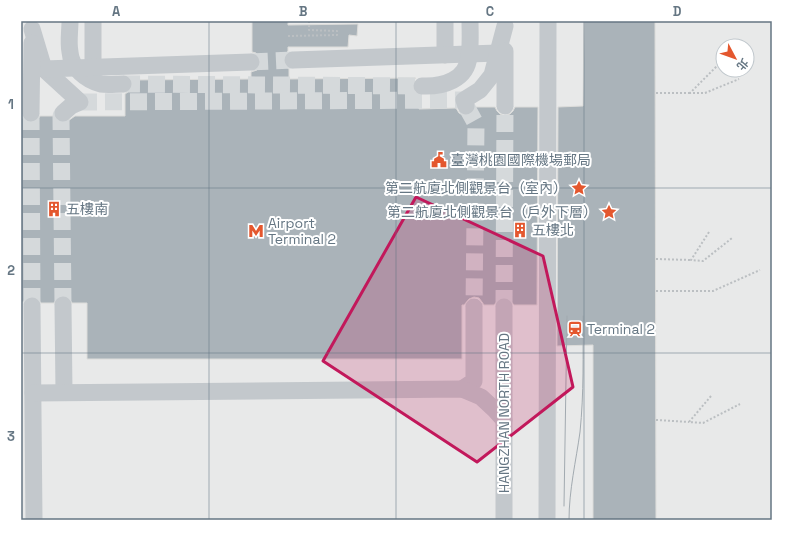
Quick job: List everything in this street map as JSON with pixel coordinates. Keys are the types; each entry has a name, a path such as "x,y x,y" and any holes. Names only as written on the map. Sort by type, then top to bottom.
{"street":[{"path":"70,21 70,53 72,62 80,72 90,79 102,84 123,84"},
{"path":"93,21 93,67"},
{"path":"445,21 445,55"},
{"path":"422,86 434,86 448,83 459,77 466,67 469,57 470,21"},
{"path":"547,520 548,21"},
{"path":"465,103 480,90 492,75 505,24"},
{"path":"505,24 505,106"},
{"path":"32,25 44,69 80,102 71,106 64,113"},
{"path":"31,113 32,25"},
{"path":"293,60 498,53"},
{"path":"44,69 251,62"},
{"path":"63,305 64,392"},
{"path":"32,306 34,520"},
{"path":"462,389 474,381 474,307"},
{"name":"HANGZHAN NORTH ROAD","path":"504,307 504,520"},
{"path":"33,393 462,389 481,397 504,420"}],"path":[{"path":"288,36 337,35 337,30 309,30 309,21"},
{"path":"690,93 715,68"},
{"path":"656,93 705,93 739,79"},
{"path":"691,260 709,232"},
{"path":"656,260 702,261 732,238"},
{"path":"656,291 713,291 760,270"},
{"path":"689,422 711,396"},
{"path":"656,420 703,423 740,404"}],"highlighted area":[{"path":"416,197 543,256 573,387 477,462 323,361"}],"shaded area":[{"path":"21,21 772,21 772,520 21,520"}],"building":[{"path":"252,21 288,21 288,25 358,24 357,36 349,35 348,47 288,47 288,51 284,55 283,60 284,65 289,69 289,79 416,78 413,81 412,86 414,91 419,95 419,109 456,108 459,113 464,116 473,113 476,107 495,107 500,114 505,116 510,114 515,107 538,107 537,305 514,305 509,299 504,297 499,299 494,305 484,305 479,298 474,297 469,299 464,305 462,305 462,359 87,359 87,303 72,303 68,297 63,295 58,297 54,303 41,303 37,298 32,296 27,297 23,302 21,302 21,117 31,123 36,122 40,116 54,116 59,122 65,123 75,116 125,116 125,94 132,88 132,80 251,79 251,72 260,67 261,62 259,56 252,52"},
{"path":"584,21 655,21 656,520 593,520 593,345 557,346 558,107 583,106"}],"tunnel":[{"path":"251,62 293,60"},
{"path":"123,84 422,86"},
{"path":"80,102 464,100"},
{"path":"466,106 476,124 474,307"},
{"path":"504,307 505,106"},
{"path":"31,113 32,306"},
{"path":"63,113 61,116 63,305"}],"tram line":[{"path":"564,506 567,316"},
{"path":"569,520 571,487 580,432 582,403 583,316"}],"place":[{"name":"臺灣桃園國際機場郵局","path":"439,160"},
{"name":"第二航廈北側觀景台（室內）","path":"579,188"},
{"name":"五樓南","path":"54,209"},
{"name":"第二航廈北側觀景台（戶外下層）","path":"609,212"},
{"name":"五樓北","path":"520,230"},
{"name":"Airport Terminal 2","path":"256,231"},
{"name":"Terminal 2","path":"575,329"}]}
